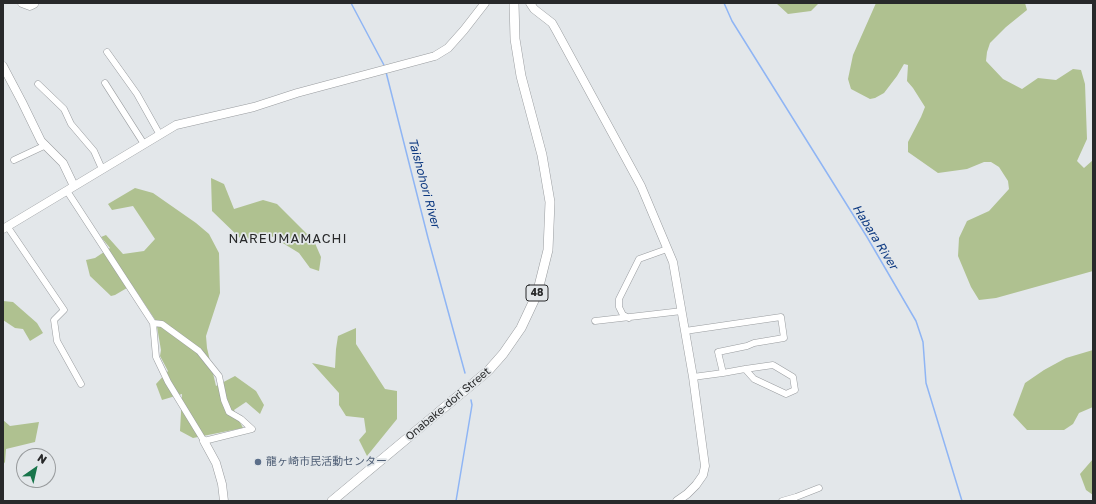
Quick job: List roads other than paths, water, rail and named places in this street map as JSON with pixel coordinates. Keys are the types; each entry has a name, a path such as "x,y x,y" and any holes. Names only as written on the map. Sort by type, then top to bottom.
{"main road":[{"name":"Onabake-dori Street","path":"332,501 488,371 503,354 521,328 537,294 548,250 550,202 542,155 521,76 515,39 514,3"}],"street":[{"path":"22,3 30,6 34,3"},
{"path":"81,384 57,341 54,320 64,310 5,227 176,125 254,107 297,93 426,59 442,53 464,30 485,3"},
{"path":"530,3 534,9 552,23 556,30 641,186 673,262 693,377 705,469 703,476 696,485 677,501"},
{"path":"107,52 138,94 160,135"},
{"path":"3,66 41,141 63,163 70,188 153,323 156,356 168,382 216,463 222,484 224,501"},
{"path":"104,83 144,144"},
{"path":"38,84 64,109 71,124 94,151 102,169"},
{"path":"14,160 46,146"},
{"path":"629,318 623,315 619,307 619,298 639,259 667,249"},
{"path":"595,321 682,311"},
{"path":"685,331 781,317 784,338 754,343 747,346 718,352 723,373"},
{"path":"153,323 162,324 199,352 219,376 224,400 229,412 241,419 252,429 204,441"},
{"path":"693,377 723,373 745,369 773,365 793,377 795,390 786,394 754,379 745,369"},
{"path":"782,501 819,488"}],"waterway":[{"name":"Taishohori River","path":"351,3 385,67"},
{"name":"Habara River","path":"724,3 732,21 867,237 916,321 923,342 926,383 962,501"},
{"name":"Taishohori River","path":"386,72 428,238 465,373"},
{"name":"Taishohori River","path":"456,501 472,405 471,400"}],"place":[{"name":"龍ヶ崎市民活動センター","path":"258,462"}],"district":[{"name":"NAREUMAMACHI","path":"288,239"}]}
